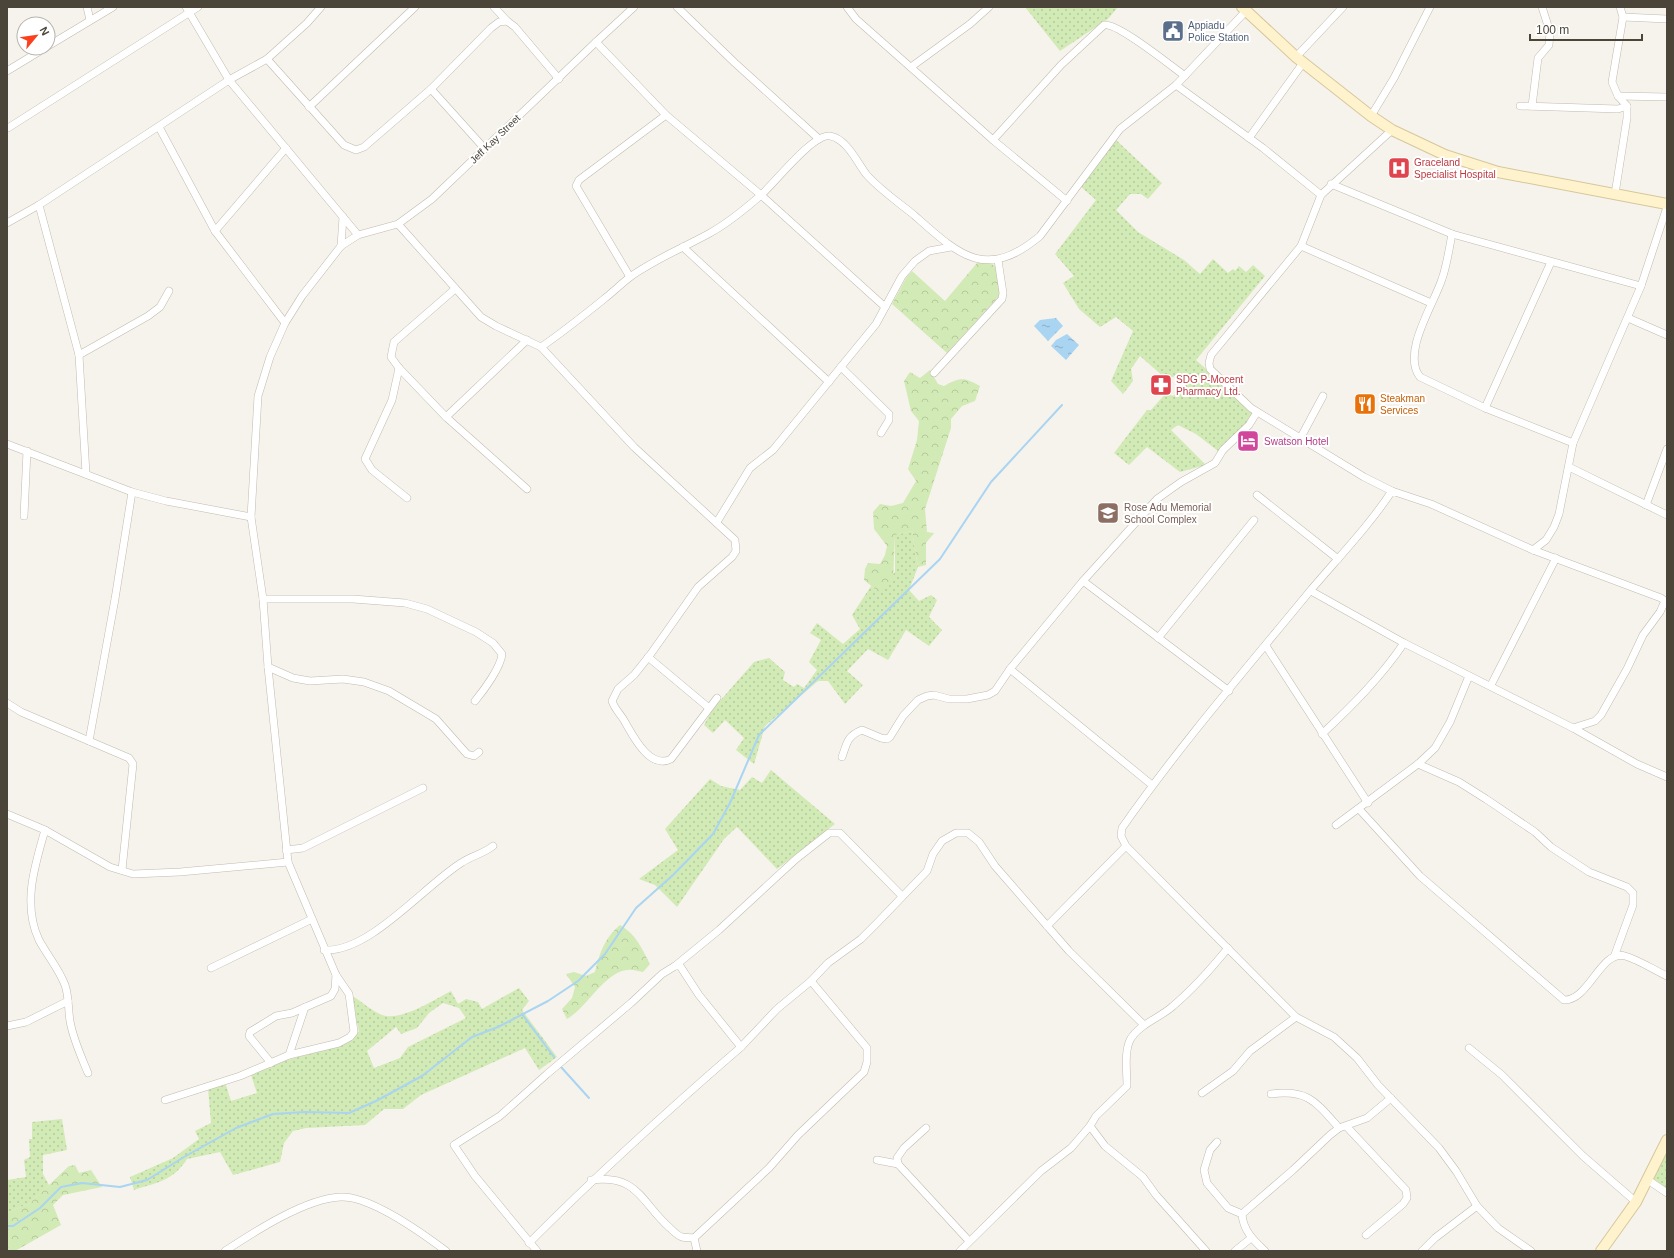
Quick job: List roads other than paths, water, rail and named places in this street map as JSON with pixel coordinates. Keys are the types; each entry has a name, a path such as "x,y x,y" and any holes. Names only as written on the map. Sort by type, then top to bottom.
{"street":[{"path":"87,7 90,20"},
{"path":"56,41 113,7"},
{"path":"8,128 187,10 198,7"},
{"path":"7,223 39,205 229,80 267,59 307,23 321,7"},
{"path":"309,107 415,7"},
{"path":"494,7 515,27 559,79"},
{"name":"Jeff Kay Street","path":"289,1055 339,1043 350,1037 354,1032 349,994 336,975 324,950 288,862 286,850 268,667 263,599 251,517 258,396 270,357 285,323 302,296 341,246 358,235 398,224 432,199 634,7"},
{"path":"677,7 735,63 819,139"},
{"path":"847,7 856,19 993,140 1067,201"},
{"path":"911,67 970,24 989,7"},
{"path":"1249,138 1300,60 1343,7"},
{"path":"1371,116 1394,78 1430,7"},
{"path":"1532,106 1538,58 1549,45 1550,32 1542,7"},
{"path":"1615,194 1625,136 1627,106 1618,96 1612,82 1623,17 1620,7"},
{"path":"541,347 574,323 630,277 710,233 734,217 761,195 808,147 824,136 831,136 840,140 868,176 951,247 969,257 986,260 998,260 1010,256 1027,247 1040,236 1120,128 1176,85 1245,8 1300,60 1371,116 1392,130 1445,155 1498,172 1615,194 1667,206 1628,318 1573,443 1569,467 1554,527 1546,540 1533,550"},
{"path":"187,10 229,80 358,235"},
{"path":"1623,17 1667,19"},
{"path":"267,59 344,145 356,150 364,147 431,89 491,28 499,22 507,21"},
{"path":"993,140 1060,65 1104,25 1112,25 1127,34 1185,76"},
{"path":"596,42 666,115 761,195 885,307"},
{"path":"7,71 32,56"},
{"path":"1176,85 1249,138 1321,195"},
{"path":"431,89 485,149"},
{"path":"1618,96 1667,97"},
{"path":"1520,106 1618,109 1627,106"},
{"path":"630,277 576,186 580,180 666,115"},
{"path":"158,127 215,231 285,323"},
{"path":"1392,130 1321,195 1301,246 1211,355 1209,363 1210,369 1245,404 1364,476 1392,491 1431,504 1533,550 1661,598 1665,601 1664,614 1643,635 1627,669 1601,715 1595,721 1573,728"},
{"path":"215,231 286,148"},
{"path":"1332,184 1452,234 1640,286"},
{"path":"39,205 79,355 86,474"},
{"path":"341,246 342,216"},
{"path":"398,224 481,317 496,326 541,347 634,447 735,540 736,551 732,557 698,587 634,675 618,689 612,701 614,709 624,720 639,745 653,758 660,762 671,759 717,698"},
{"path":"1452,234 1443,278 1431,303 1419,335 1413,361 1415,371 1420,377 1485,408 1573,443"},
{"path":"1301,246 1431,303"},
{"path":"683,247 830,382"},
{"path":"717,522 750,468 774,450 790,427 810,407 841,366 876,324 902,276 915,261 929,251 951,247"},
{"path":"934,373 1002,299 1003,293 998,260"},
{"path":"1485,408 1552,262"},
{"path":"455,288 394,342 391,357 399,368 446,417 527,489"},
{"path":"79,355 148,316 160,307 169,291"},
{"path":"1628,318 1667,335"},
{"path":"446,417 527,340"},
{"path":"841,366 889,414 889,420 881,432"},
{"path":"399,368 392,400 365,459 372,470 407,498"},
{"path":"1301,437 1323,396"},
{"path":"842,757 850,736 854,733 862,730 887,739 890,737 903,716 918,700 927,696 934,695 948,699 961,699 988,695 995,692 1010,669 1083,581 1157,499 1180,482 1215,463 1223,450 1249,425 1257,412"},
{"path":"7,444 132,492 166,501 251,517"},
{"path":"1646,505 1667,449"},
{"path":"24,516 27,451"},
{"path":"1569,467 1667,515"},
{"path":"1392,491 1364,530 1228,690 1152,785 1122,828 1121,836 1126,846 1296,1017 1334,1037 1357,1058 1378,1085 1439,1148 1456,1171 1477,1206 1498,1228 1531,1251"},
{"path":"89,741 115,599 132,492"},
{"path":"1257,496 1338,559"},
{"path":"1158,638 1254,520"},
{"path":"1491,685 1556,558"},
{"path":"1083,581 1228,690"},
{"path":"1311,591 1404,643 1469,676 1491,685 1573,728 1637,764 1667,777"},
{"path":"263,599 353,599 405,603 427,609 455,622 493,643 502,654 491,678 475,701"},
{"path":"1322,734 1361,698 1404,643"},
{"path":"1266,646 1368,803"},
{"path":"648,657 709,708"},
{"path":"268,667 293,678 310,681 350,680 364,682 389,691 436,719 467,754 474,756 479,752"},
{"path":"1010,669 1152,785"},
{"path":"1336,826 1418,764 1435,748 1450,722 1469,676"},
{"path":"7,704 21,712 129,758 133,764 122,870"},
{"path":"1359,809 1420,876 1564,1000 1572,1000 1581,993 1605,964 1614,957 1633,905 1632,893 1627,888 1589,872 1551,847 1535,832 1486,798 1458,782 1418,764"},
{"path":"286,850 302,848 423,788"},
{"path":"7,814 45,830 110,868 133,874 180,872 288,862"},
{"path":"45,830 37,857 30,891 32,916 38,937 47,955 59,972 65,986 74,1039 88,1073"},
{"path":"537,1251 475,1176 454,1145 500,1116 631,1003 662,974 675,966 719,930 796,859 829,833 840,832 902,896"},
{"path":"529,1243 592,1180 654,1123 741,1047 777,1009 811,981 828,963 861,939 927,871 934,854 942,841 956,833 968,833 979,842 995,866 1069,951 1144,1025"},
{"path":"324,950 343,949 362,940 402,911 417,897 461,863 484,853 493,846"},
{"path":"1047,926 1126,846"},
{"path":"211,968 312,919"},
{"path":"960,1251 1041,1171 1071,1148 1090,1126 1096,1116 1128,1086 1127,1049 1131,1039 1144,1025 1158,1018 1173,1006 1211,968 1228,948"},
{"path":"1614,957 1624,956 1667,976"},
{"path":"675,966 680,966 699,995 741,1047"},
{"path":"271,1063 249,1036 250,1032 276,1016 331,996 335,989 336,975"},
{"path":"592,1180 607,1178 623,1182 639,1192 662,1221 681,1237 694,1238 769,1168 798,1135 864,1072 867,1062 867,1048 811,981"},
{"path":"7,1026 26,1022 68,1001"},
{"path":"165,1100 240,1076 289,1055 304,1007"},
{"path":"1202,1093 1233,1070 1250,1051 1296,1017"},
{"path":"1469,1048 1502,1075 1583,1156 1636,1202"},
{"path":"1271,1094 1287,1092 1311,1099 1339,1128"},
{"path":"1242,1214 1339,1128 1347,1127 1372,1114 1391,1098"},
{"path":"1090,1126 1105,1146 1143,1177 1156,1195 1206,1251"},
{"path":"1347,1127 1406,1190 1408,1198 1366,1235"},
{"path":"926,1128 904,1148 897,1158 898,1164 969,1241"},
{"path":"1601,1251 1636,1202 1667,1140"},
{"path":"1217,1142 1210,1150 1204,1170 1207,1183 1228,1208 1242,1214"},
{"path":"877,1160 898,1164"},
{"path":"1648,1180 1667,1193"},
{"path":"225,1251 281,1217 314,1203 341,1197 370,1203 446,1251"},
{"path":"1422,1251 1435,1238 1477,1206"},
{"path":"1242,1214 1245,1229 1251,1238 1265,1251"},
{"path":"694,1238 697,1251"},
{"path":"1235,1251 1251,1238"}],"water":[{"path":"1056,318 1063,326 1048,341 1034,326 1040,320"},
{"path":"1067,334 1079,345 1066,360 1051,346 1056,340"}],"waterway":[{"path":"7,1226 13,1226 40,1208 61,1187 82,1183 120,1187 147,1180 236,1128 273,1114 305,1112 349,1113 376,1101 422,1076 472,1037 498,1027 548,1001 578,981 605,954 636,908 673,875 713,834 730,803 759,735 940,559 991,482 1062,405"},
{"path":"522,1014 554,1057"},
{"path":"561,1067 589,1098"}],"place":[{"name":"Appiadu Police Station","path":"1173,31"},
{"name":"Graceland Specialist Hospital","path":"1399,168"},
{"name":"SDG P-Mocent Pharmacy Ltd.","path":"1161,385"},
{"name":"Steakman Services","path":"1365,404"},
{"name":"Swatson Hotel","path":"1248,441"},
{"name":"Rose Adu Memorial School Complex","path":"1108,513"}]}
